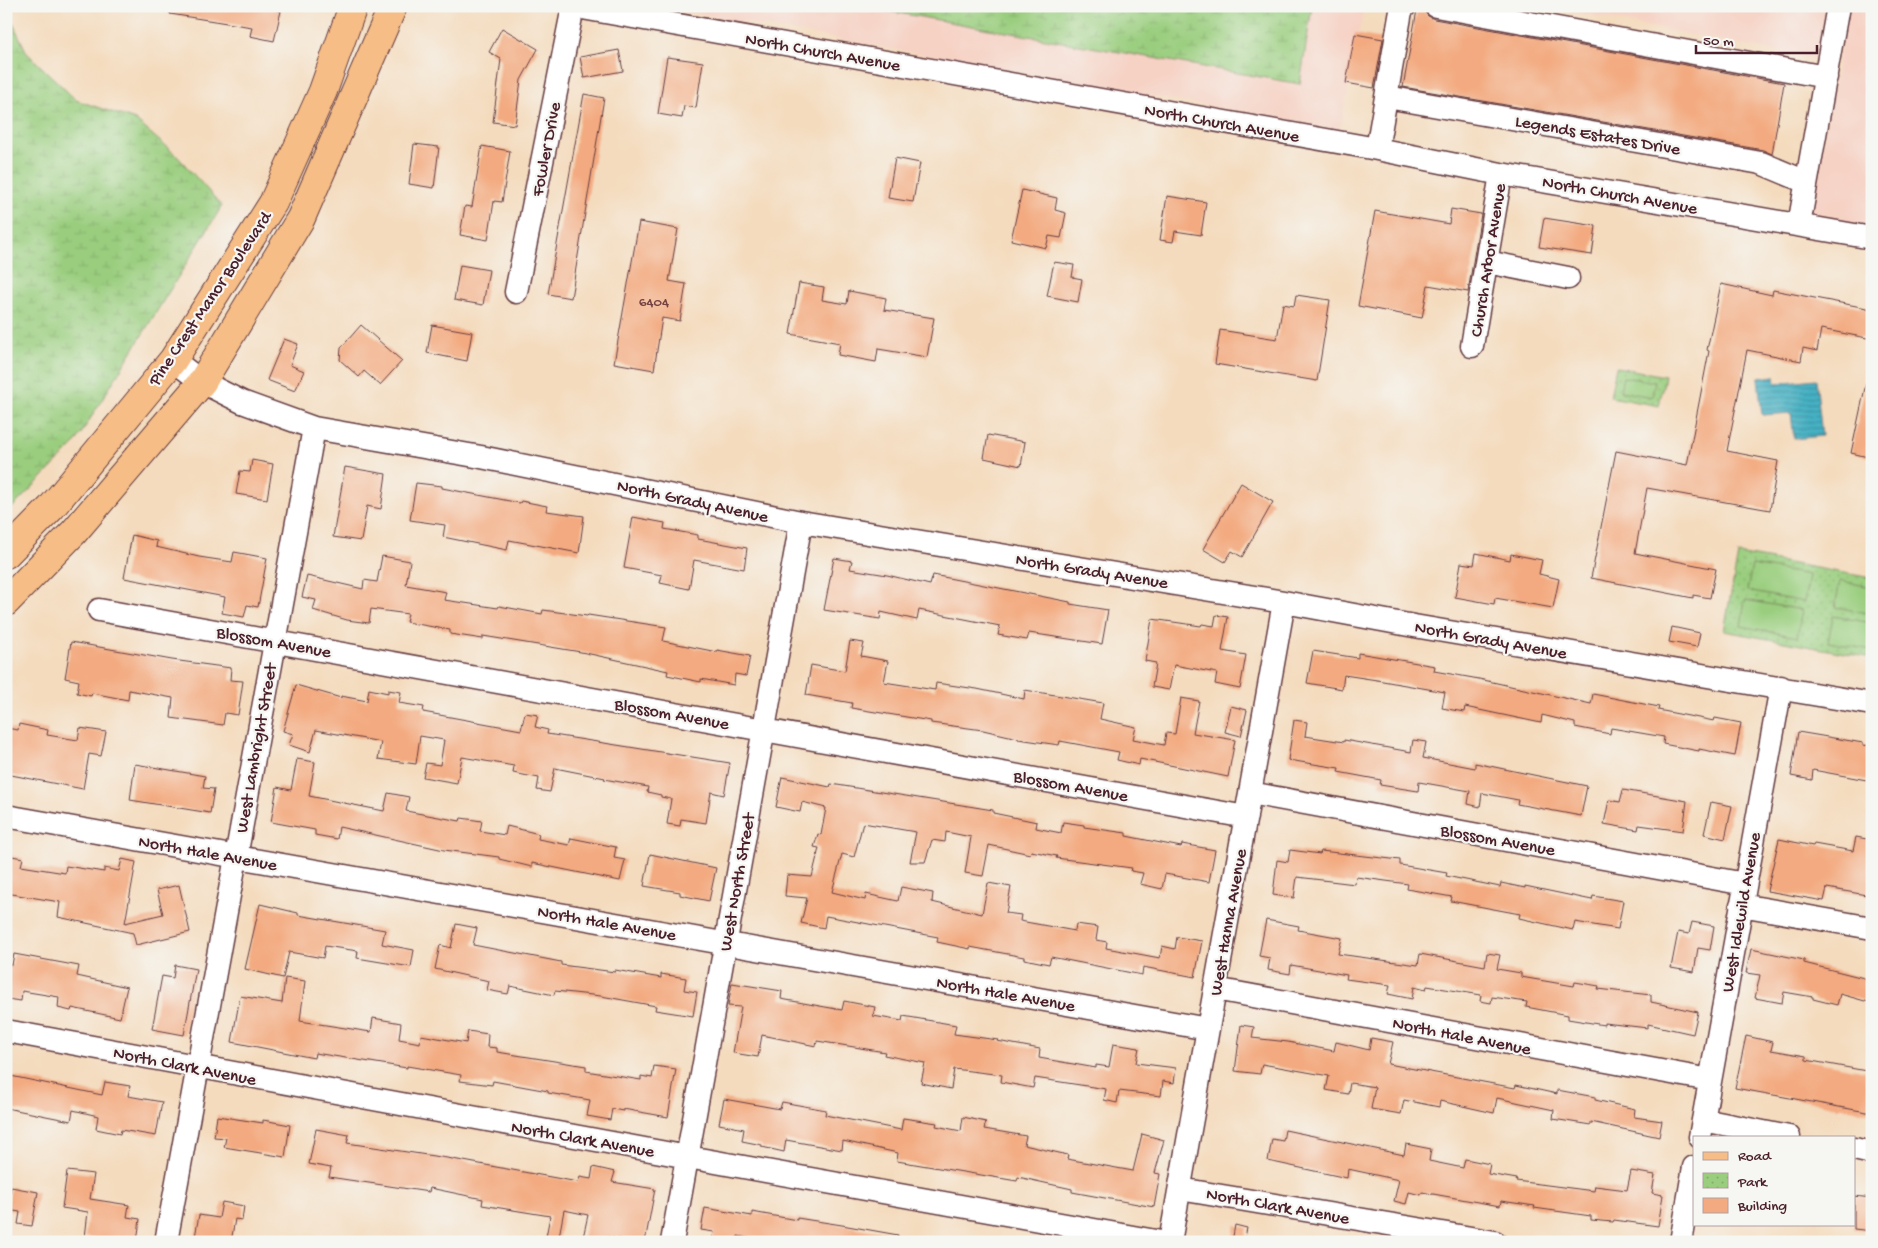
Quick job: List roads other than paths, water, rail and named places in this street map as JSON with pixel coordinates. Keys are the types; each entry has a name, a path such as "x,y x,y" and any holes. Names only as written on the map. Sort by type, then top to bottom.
{"main road":[{"name":"Pine Crest Manor Boulevard","path":"6,554 51,508 172,360 273,203 323,91 353,6"},
{"name":"Pine Crest Manor Boulevard","path":"335,143 352,61 372,11 372,6"},
{"name":"Pine Crest Manor Boulevard","path":"6,602 74,532 202,382 301,218 393,6"}],"street":[{"name":"North Church Avenue","path":"572,6 1377,149 1501,174 1872,238"},
{"name":"Fowler Drive","path":"516,292 572,6"},
{"path":"1377,149 1401,11 1405,6"},
{"path":"1436,6 1826,77"},
{"path":"1799,225 1838,6"},
{"name":"Legends Estates Drive","path":"1387,97 1761,163 1806,182"},
{"name":"Church Arbor Avenue","path":"1472,346 1501,174"},
{"path":"1487,262 1568,278"},
{"name":"North Grady Avenue","path":"172,360 202,382 242,402 314,428 481,457 801,522 1284,602 1872,704"},
{"name":"West Lambright Street","path":"166,1242 314,428"},
{"name":"West North Street","path":"672,1242 801,522"},
{"name":"West Hanna Avenue","path":"1170,1242 1284,602"},
{"name":"Blossom Avenue","path":"99,610 1246,817"},
{"name":"West Idlewild Avenue","path":"1701,1128 1781,688"},
{"name":"Blossom Avenue","path":"1250,793 1743,895 1872,928"},
{"name":"North Hale Avenue","path":"6,816 1208,1029"},
{"name":"North Hale Avenue","path":"1215,989 1710,1080"},
{"name":"North Clark Avenue","path":"6,1031 1161,1242"},
{"path":"1701,1128 1779,1136"},
{"path":"1856,1149 1872,1152"},
{"path":"1681,1242 1693,1173"},
{"name":"North Clark Avenue","path":"1180,1189 1495,1242"}],"water":[{"path":"1775,376 1776,383 1816,379 1822,436 1794,439 1791,413 1762,415 1758,378"}]}
